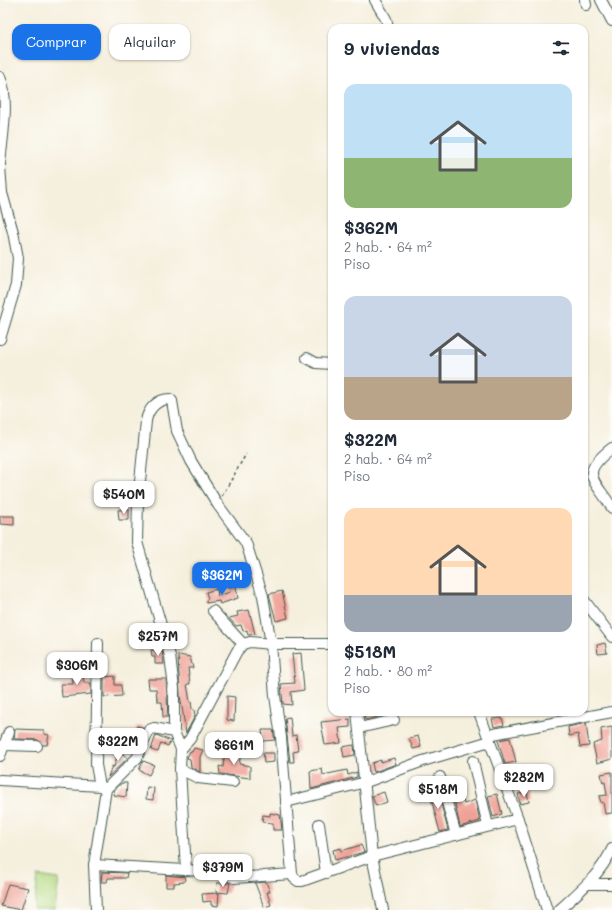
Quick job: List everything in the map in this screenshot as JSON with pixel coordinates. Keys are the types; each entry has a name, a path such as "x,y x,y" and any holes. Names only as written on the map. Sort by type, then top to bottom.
{"street":[{"path":"375,0 386,18 387,24"},
{"path":"601,0 612,20"},
{"path":"0,77 4,89 4,120 0,165 2,194 16,247 18,272 14,294 0,339"},
{"path":"307,358 316,363 328,364"},
{"path":"186,870 180,769 181,749 174,732 174,688 170,656 137,542 138,501 146,421 150,409 160,400 172,400 177,431 191,461 218,505 246,543 263,596 271,644 275,696 281,737 292,874 298,881 326,873 372,856 518,819"},
{"path":"612,448 596,462 592,474 593,481 612,508"},
{"path":"588,605 612,637"},
{"path":"213,611 243,644"},
{"path":"181,749 190,739 237,651 243,644 250,642 271,644 328,644"},
{"path":"96,910 94,865 103,788 96,765 98,643"},
{"path":"286,802 366,782 489,738 612,712"},
{"path":"357,716 366,782 372,856 383,910"},
{"path":"481,716 518,819 547,910"},
{"path":"358,728 394,720"},
{"path":"0,780 103,788 137,758 149,730 154,728 174,732"},
{"path":"0,756 9,732"},
{"path":"5,744 37,746"},
{"path":"473,760 488,826"},
{"path":"180,769 198,778 233,782"},
{"path":"440,777 456,835"},
{"path":"319,824 326,873"},
{"path":"559,910 588,884 601,869 612,849"},
{"path":"94,865 222,872 234,878 292,874"},
{"path":"600,884 612,878"},
{"path":"588,884 612,884"}],"path":[{"path":"218,505 246,454"}],"green space":[{"path":"38,876 59,879 55,910 34,910"}],"building":[{"path":"129,509 129,520 119,520 118,510"},
{"path":"0,516 14,516 14,525 0,524"},
{"path":"236,586 238,598 220,604 219,601 206,603 206,600 208,599 206,592 217,589 218,596 230,592 229,587"},
{"path":"282,591 288,618 276,621 269,594"},
{"path":"249,610 255,634 248,635 247,630 243,631 241,625 236,626 229,618 238,616 237,612"},
{"path":"605,643 607,653 598,654 597,645"},
{"path":"151,650 162,650 164,664 155,664 155,657 152,657"},
{"path":"301,653 304,690 291,692 292,705 283,704 281,684 295,683 292,654"},
{"path":"178,655 190,657 193,668 188,668 190,684 187,684 190,702 195,716 186,733 180,695"},
{"path":"81,657 91,657 91,669 82,669"},
{"path":"83,669 84,683 91,683 91,694 62,697 61,684 73,684 72,670"},
{"path":"115,676 115,685 121,685 122,696 104,697 104,677"},
{"path":"148,679 166,679 168,717 163,717 162,702 158,702 156,689 149,689"},
{"path":"227,696 235,697 234,721 227,720"},
{"path":"364,716 381,716 365,720"},
{"path":"290,717 292,736 296,735 298,751 293,752 294,762 290,762 285,718"},
{"path":"502,718 504,725 494,727 492,719"},
{"path":"350,719 350,727 339,728 341,743 325,745 321,722"},
{"path":"586,723 589,746 580,747 578,734 569,736 568,727"},
{"path":"137,726 143,727 133,750 124,746 125,740 132,741"},
{"path":"612,727 612,759 597,763 593,744 602,741 601,729"},
{"path":"15,729 44,730 44,734 49,735 47,745 43,745 38,740 14,739"},
{"path":"262,730 273,730 275,740 263,741"},
{"path":"156,735 171,741 168,746 161,743 158,752 151,750"},
{"path":"418,736 421,747 413,749 409,738"},
{"path":"510,738 516,762 505,764 498,740"},
{"path":"354,745 355,755 344,757 342,747"},
{"path":"194,748 203,750 200,757 200,772 191,767 190,759 187,758 190,751 192,752"},
{"path":"119,751 128,758 108,777 112,766 114,767"},
{"path":"225,751 241,754 239,764 250,766 250,778 220,774 219,766 223,767"},
{"path":"263,753 274,753 274,762 264,763"},
{"path":"394,758 396,764 374,772 372,763"},
{"path":"143,761 154,765 149,775 139,770"},
{"path":"322,769 323,775 347,770 348,775 357,772 357,777 311,789 310,771"},
{"path":"612,772 612,813 605,814 603,802 601,803 599,796 607,795 605,782 603,783 601,774"},
{"path":"122,783 127,783 126,797 113,795 114,790"},
{"path":"147,787 154,788 153,800 146,799"},
{"path":"437,789 448,830 440,832 429,791"},
{"path":"384,792 387,802 376,806 372,796"},
{"path":"527,792 529,802 520,804 518,794"},
{"path":"497,794 502,814 493,817 488,796"},
{"path":"462,797 464,804 475,800 480,821 460,827 454,799"},
{"path":"270,813 280,815 282,830 273,830 273,823 262,822 263,815 270,816"},
{"path":"361,845 364,852 335,860 333,850 341,848 341,851"},
{"path":"102,872 127,873 126,878 108,878 107,882 101,882"},
{"path":"166,875 186,877 184,882 174,883 174,887 166,887"},
{"path":"266,882 270,892 267,892 271,905 264,907 255,883"},
{"path":"217,883 230,883 228,893 216,892"},
{"path":"8,884 28,888 21,910 1,906"},
{"path":"219,893 218,906 211,905 211,901 203,902 202,894"}]}
